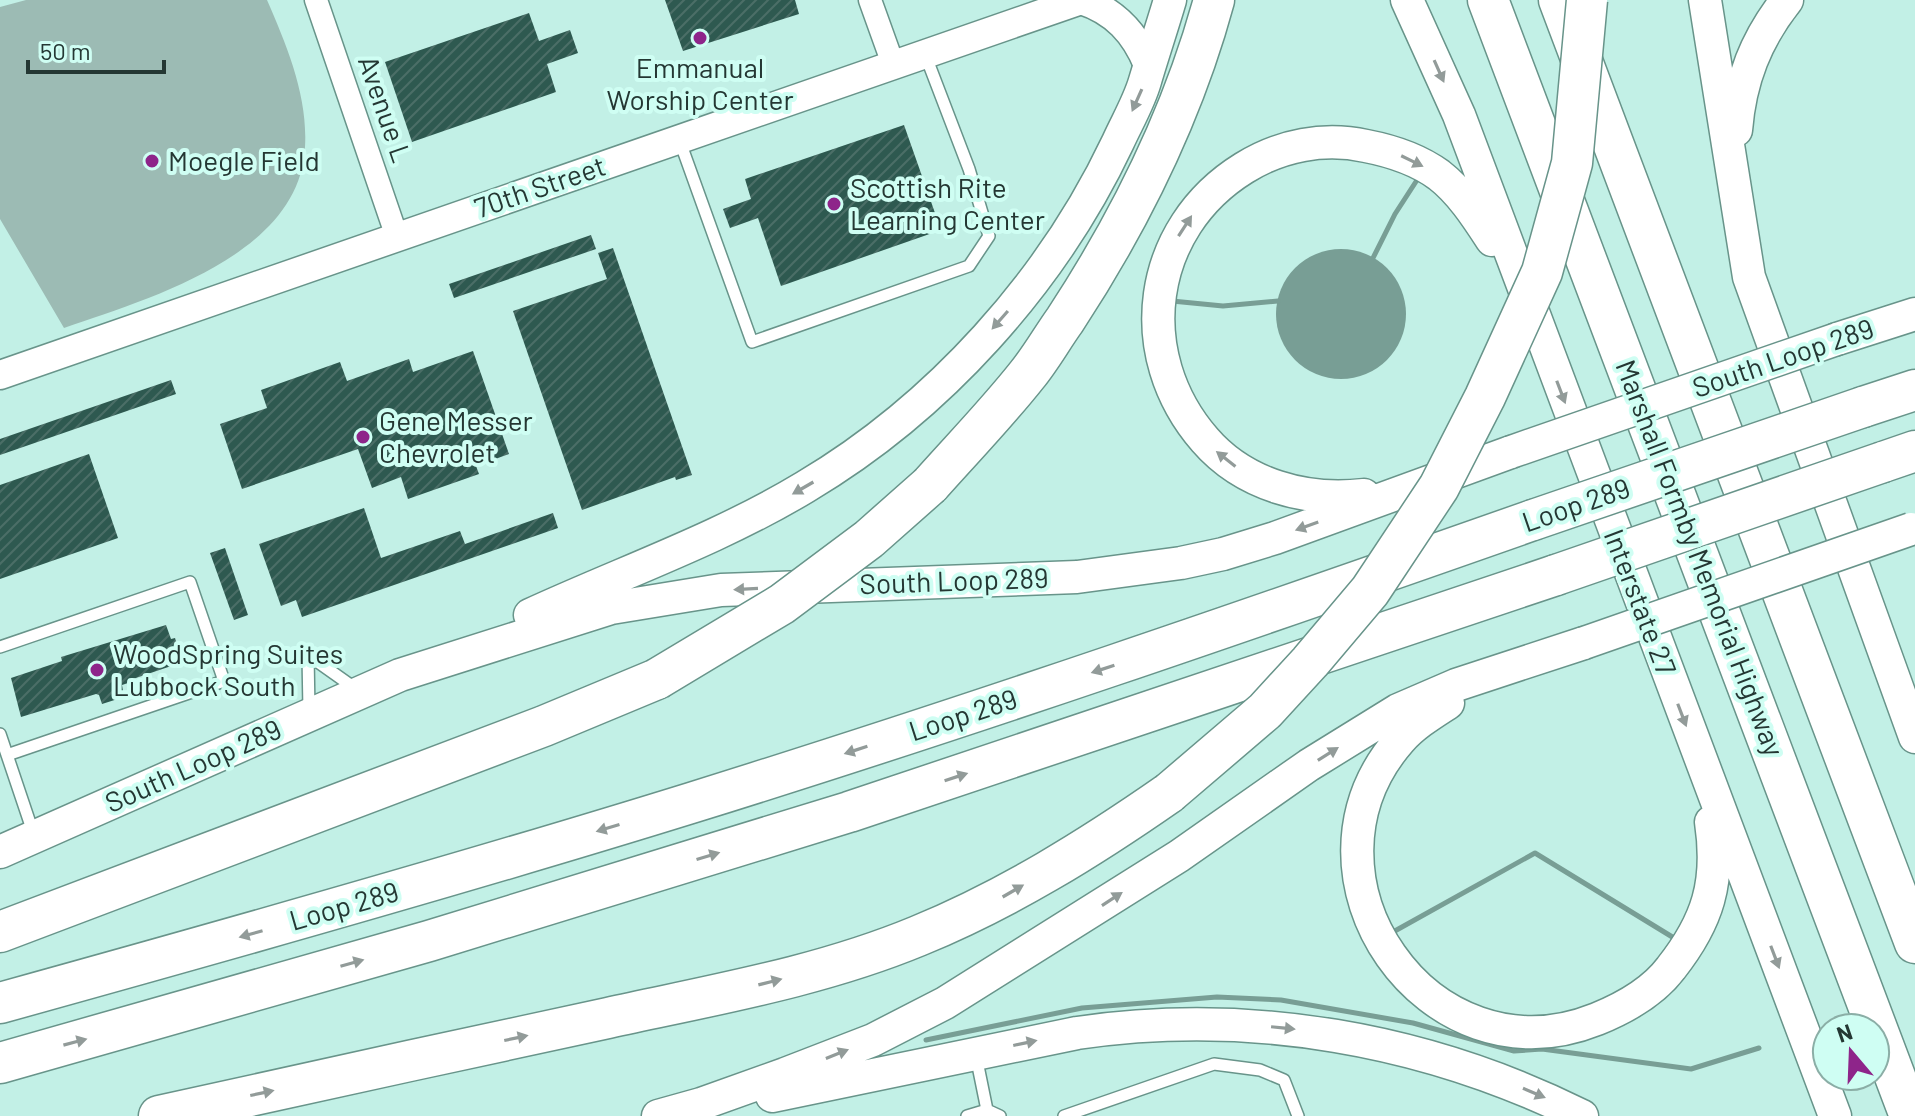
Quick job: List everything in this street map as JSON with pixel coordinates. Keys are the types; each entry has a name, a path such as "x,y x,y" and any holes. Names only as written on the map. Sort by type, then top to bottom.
{"highway":[{"path":"0,932 544,726 657,679 782,604 869,539 930,485 1028,374 1082,294 1129,214 1175,117 1214,0"},
{"name":"Marshall Formby Memorial Highway","path":"1488,0 1910,1116"},
{"path":"1559,0 1915,943"},
{"path":"159,1116 826,968 917,937 1001,898 1094,845 1169,793 1265,711 1310,662 1370,591 1439,487 1485,397 1542,272 1572,163 1587,0"},
{"name":"Loop 289","path":"0,1003 301,920 690,803 1162,649 1915,390"},
{"name":"Loop 289","path":"0,1063 429,941 835,817 1556,575 1899,456"}],"main road":[{"path":"400,675 734,524 803,489 891,428 964,360 1063,241 1108,164 1145,82 1170,0"},
{"name":"Interstate 27","path":"1407,0 1459,115 1835,1116"},
{"path":"1705,0 1749,277 1915,737"},
{"path":"1749,277 1737,161 1737,114 1755,47 1769,22 1787,0"},
{"path":"1407,490 1321,497 1270,485 1226,460 1191,424 1178,405 1161,357 1158,305 1173,247 1207,198 1228,178 1258,160 1287,148 1321,142 1357,144 1411,159 1440,176 1465,200 1495,245 1540,336"},
{"name":"South Loop 289","path":"0,852 400,675 611,608 707,592 775,587 1077,577 1223,554 1915,314"},
{"path":"658,1116 800,1069 873,1040 945,1003 1179,856 1309,765 1398,710 1514,664 1584,643 1913,528"},
{"path":"1885,655 1915,717"},
{"path":"1514,664 1430,714 1402,737 1377,773 1361,816 1358,866 1368,912 1377,934 1399,969 1416,987 1458,1016 1511,1031 1563,1030 1601,1018 1627,1005 1650,990 1666,974 1689,945 1713,883 1716,855 1703,771"},
{"path":"675,1116 975,1053 1113,1028 1168,1025 1272,1027 1317,1032 1407,1050 1488,1074 1582,1116"}],"street":[{"name":"Avenue L","path":"316,0 397,237"},
{"path":"870,0 893,64"},
{"name":"70th Street","path":"0,375 1081,0"},
{"path":"1081,0 1100,6 1116,18 1135,38 1148,65"}],"lane":[{"path":"679,138 752,342 969,266 989,236 969,169 925,53"},
{"path":"0,647 190,582 224,681 7,755"},
{"path":"309,714 308,655 360,692"},
{"path":"0,734 35,837"},
{"path":"975,1053 987,1110"},
{"path":"1070,1115 1214,1064 1260,1070 1284,1080 1298,1116"},
{"path":"967,1116 987,1110 1000,1116"}],"shaded area":[{"name":"Moegle Field","path":"26,0 267,0 295,72 305,128 305,147 297,185 277,217 248,245 214,268 136,303 64,328 0,219 0,7"},
{"path":"1341,249 1366,254 1387,268 1401,289 1406,314 1401,339 1387,360 1366,374 1341,379 1316,374 1295,360 1281,339 1276,314 1281,289 1295,268 1316,254"}],"building":[{"name":"Emmanual Worship Center","path":"665,0 795,0 799,14 683,51"},
{"path":"529,13 539,41 570,30 578,53 547,64 556,92 412,142 385,62"},
{"name":"Scottish Rite Learning Center","path":"904,125 941,230 781,286 758,218 730,228 723,209 751,199 745,179"},
{"path":"591,235 596,249 454,298 449,284"},
{"path":"613,248 692,475 676,480 675,477 582,510 513,311 607,279 598,253"},
{"name":"Gene Messer Chevrolet","path":"473,351 509,454 476,466 479,474 408,499 401,477 372,488 358,449 242,489 220,424 267,408 261,390 340,362 347,381 409,359 413,372"},
{"path":"171,380 176,394 0,455 0,439"},
{"path":"89,454 118,538 0,579 0,485"},
{"path":"364,508 381,558 460,531 465,544 553,513 558,528 302,617 296,600 281,606 259,544"},
{"path":"225,548 248,615 234,620 210,553"},
{"name":"WoodSpring Suites Lubbock South","path":"166,625 171,639 175,638 183,662 130,680 122,685 124,697 102,704 96,694 21,717 11,678 62,661 61,657"}],"waterway":[{"path":"1373,258 1395,214 1417,180"},
{"path":"1172,301 1223,306 1278,301"},
{"path":"1393,932 1535,853 1674,938"},
{"path":"926,1040 1082,1008 1217,997 1281,1000 1413,1023 1514,1051 1542,1049 1691,1069 1759,1048"}],"place":[{"name":"Emmanual Worship Center","path":"700,38"},
{"name":"Moegle Field","path":"152,161"},
{"name":"Scottish Rite Learning Center","path":"834,204"},
{"name":"Gene Messer Chevrolet","path":"363,437"},
{"name":"WoodSpring Suites Lubbock South","path":"97,670"}]}
